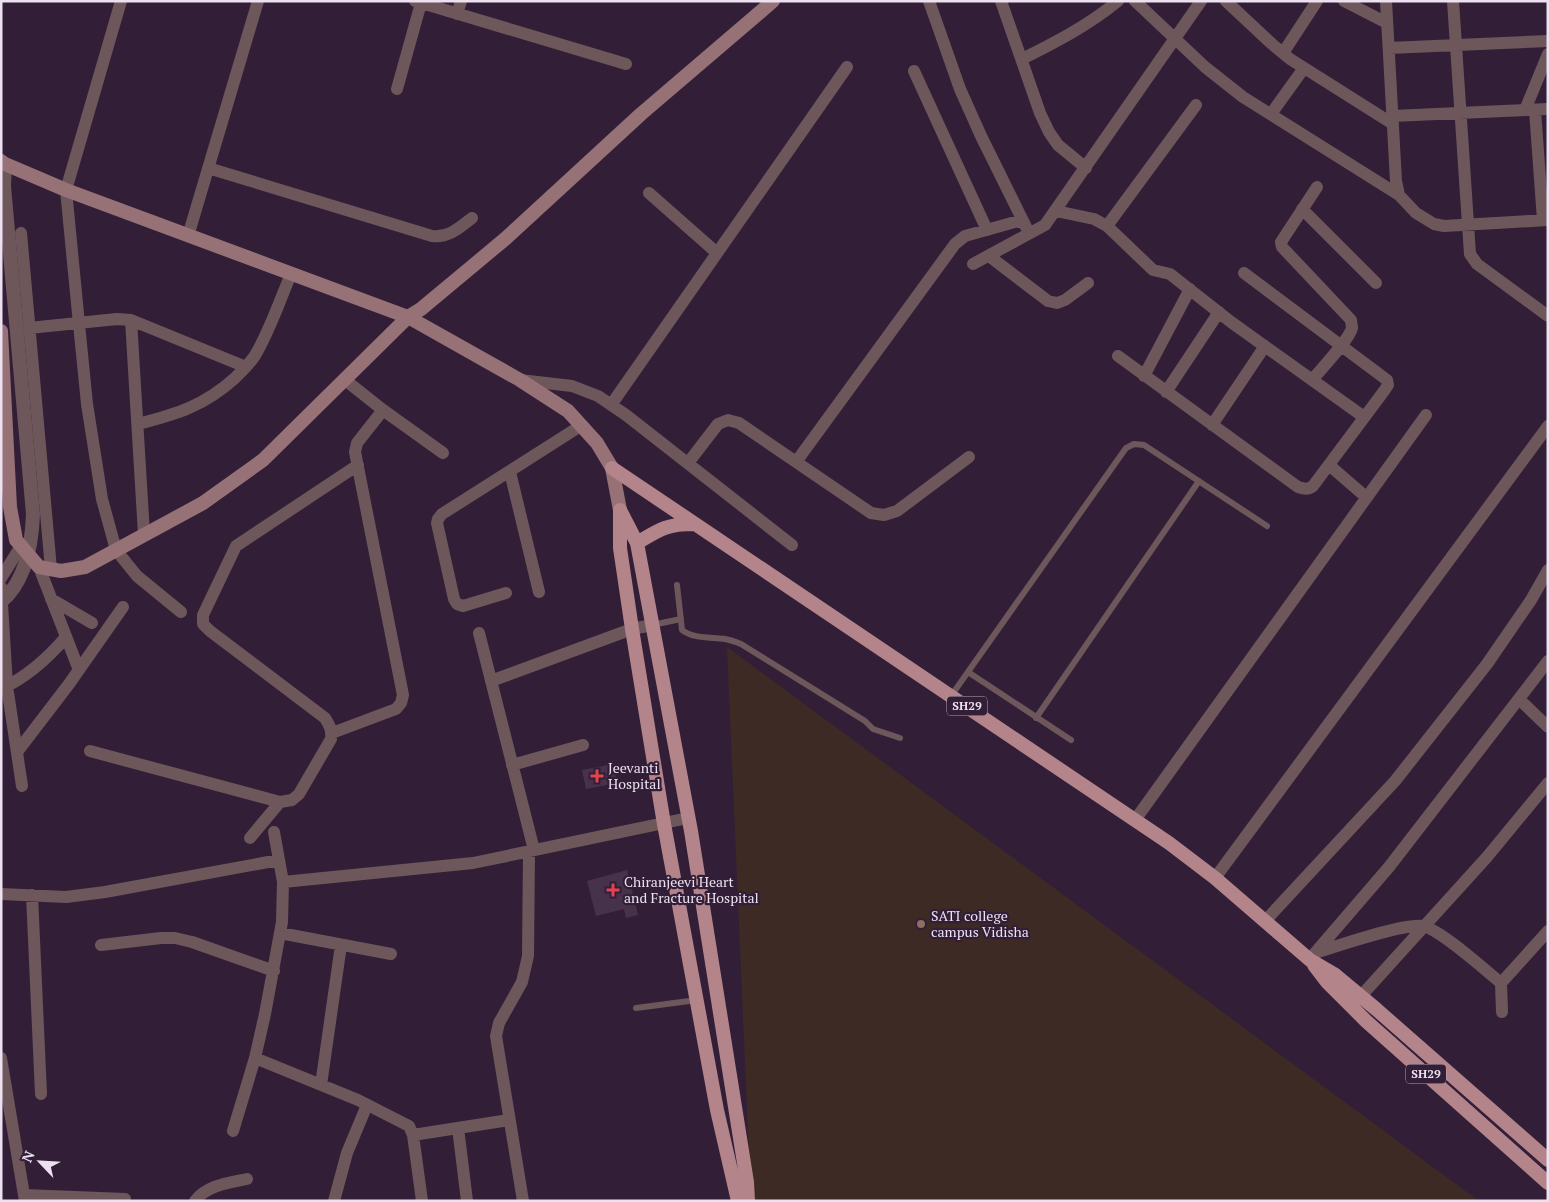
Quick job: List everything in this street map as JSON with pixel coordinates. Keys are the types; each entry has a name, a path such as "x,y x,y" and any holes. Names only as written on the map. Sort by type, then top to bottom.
{"main road":[{"path":"1,331 5,484 16,540 45,568 61,571 85,567 203,503 263,460 408,317 421,309 506,239 641,114 773,1"},
{"path":"3,162 66,190 408,317 520,380 568,411 597,443 612,468 620,510 620,548 664,824 717,1110 738,1201"},
{"name":"SH29","path":"612,468 1169,843 1215,878 1265,922 1361,996 1548,1160"},
{"path":"620,510 637,544 688,818 741,1144 748,1201"},
{"path":"637,544 665,527 676,524 695,524"},
{"name":"SH29","path":"1310,956 1326,982 1366,1021 1548,1183"}],"street":[{"path":"121,1 66,190 79,324 87,404 102,499 116,550 137,576 181,612"},
{"path":"188,236 258,1"},
{"path":"929,1 960,89 1029,234"},
{"path":"1001,1 1040,113 1058,145 1086,168"},
{"path":"1022,59 1078,30 1118,1"},
{"path":"1135,1 1228,85 1400,195 1416,213 1434,224 1444,226 1545,220 1536,109 1548,54"},
{"path":"973,264 1045,225 1201,1"},
{"path":"1226,1 1282,53 1392,120 1460,113 1536,109"},
{"path":"1282,53 1317,1"},
{"path":"1344,1 1387,22"},
{"path":"1386,1 1396,181 1400,195"},
{"path":"1453,1 1470,254 1477,264 1548,316"},
{"path":"397,89 418,2 459,7 626,64"},
{"path":"1388,48 1548,41"},
{"path":"611,404 847,67"},
{"path":"1271,114 1304,68"},
{"path":"914,71 987,230"},
{"path":"1107,226 1196,105"},
{"path":"1,602 19,579 32,540 33,514 3,162"},
{"path":"208,168 432,236 441,237 454,232 472,218"},
{"path":"1312,380 1351,330 1350,320 1282,246 1281,242 1282,237 1317,187"},
{"path":"649,194 717,253"},
{"path":"1302,209 1376,283"},
{"path":"1056,211 1094,219 1107,226 1153,270 1170,274 1265,346 1364,417"},
{"path":"796,462 955,244 966,236 1022,220"},
{"path":"21,233 45,568 51,599 78,670"},
{"path":"989,256 1048,301 1057,304 1088,283"},
{"path":"1118,356 1298,487 1310,489 1384,391 1388,385 1387,380 1244,273"},
{"path":"138,424 174,414 197,405 219,392 246,368 257,353 269,328 291,274"},
{"path":"1144,376 1190,289"},
{"path":"1166,392 1219,312"},
{"path":"29,328 117,319 131,320 246,368"},
{"path":"131,320 144,534"},
{"path":"1212,424 1265,346"},
{"path":"344,379 443,453"},
{"path":"520,380 572,386 598,396 688,463 792,545"},
{"path":"332,733 396,709 401,704 403,695 355,452 356,443 383,410"},
{"path":"1135,820 1426,415"},
{"path":"688,463 718,424 728,420 739,423 871,513 884,515 897,511 969,458"},
{"path":"506,593 463,606 458,604 454,599 437,523 438,518 582,425"},
{"path":"1215,878 1548,426"},
{"path":"1329,464 1366,497"},
{"path":"90,751 280,802 292,800 299,794 331,739 332,733 325,718 210,631 203,624 202,615 236,546 358,465"},
{"path":"510,472 539,592"},
{"path":"1,578 21,546"},
{"path":"1265,922 1395,781 1488,664 1531,600 1548,570"},
{"path":"1,587 4,688 22,786"},
{"path":"51,599 92,623"},
{"path":"16,752 123,607"},
{"path":"491,681 632,629 652,625"},
{"path":"479,633 512,764 531,851 528,956 522,982 499,1023 496,1036 522,1201"},
{"path":"4,688 35,668 52,654 66,637"},
{"path":"1310,956 1389,867 1548,661"},
{"path":"1518,699 1548,727"},
{"path":"512,764 583,744"},
{"path":"1361,996 1487,857 1548,783"},
{"path":"250,838 280,802"},
{"path":"282,882 473,863 688,818"},
{"path":"232,1131 255,1058 274,971 282,922 282,882 280,860 274,832"},
{"path":"1,894 66,897 105,892 280,860"},
{"path":"32,895 41,1094"},
{"path":"1310,956 1407,926 1424,926 1440,934 1501,983"},
{"path":"1502,1012 1501,983 1548,931"},
{"path":"280,933 391,954"},
{"path":"101,945 175,938 192,942 274,971"},
{"path":"321,1085 341,945"},
{"path":"1,1058 25,1198 125,1198"},
{"path":"255,1058 367,1104 409,1126 413,1135 422,1201"},
{"path":"334,1201 347,1153 367,1104"},
{"path":"413,1135 509,1120"},
{"path":"458,1128 467,1201"},
{"path":"195,1201 200,1195 214,1187 247,1178"}],"lane":[{"path":"951,696 1126,448 1134,444 1144,445 1267,526"},
{"path":"1036,718 1199,481"},
{"path":"677,585 682,630 686,633 693,636 728,639 741,644 865,721 873,729 900,738"},
{"path":"652,625 681,619"},
{"path":"968,672 1071,740"},
{"path":"636,1008 697,1000"}],"shaded area":[{"name":"SATI college campus Vidisha","path":"727,647 1479,1201 751,1201"}],"building":[{"path":"613,764 617,783 586,789 582,770"},
{"path":"627,870 638,915 626,918 624,909 596,916 587,881"}],"place":[{"name":"Jeevanti Hospital","path":"597,776"},
{"name":"Chiranjeevi Heart and Fracture Hospital","path":"613,890"},
{"name":"SATI college campus Vidisha","path":"921,924"}]}
